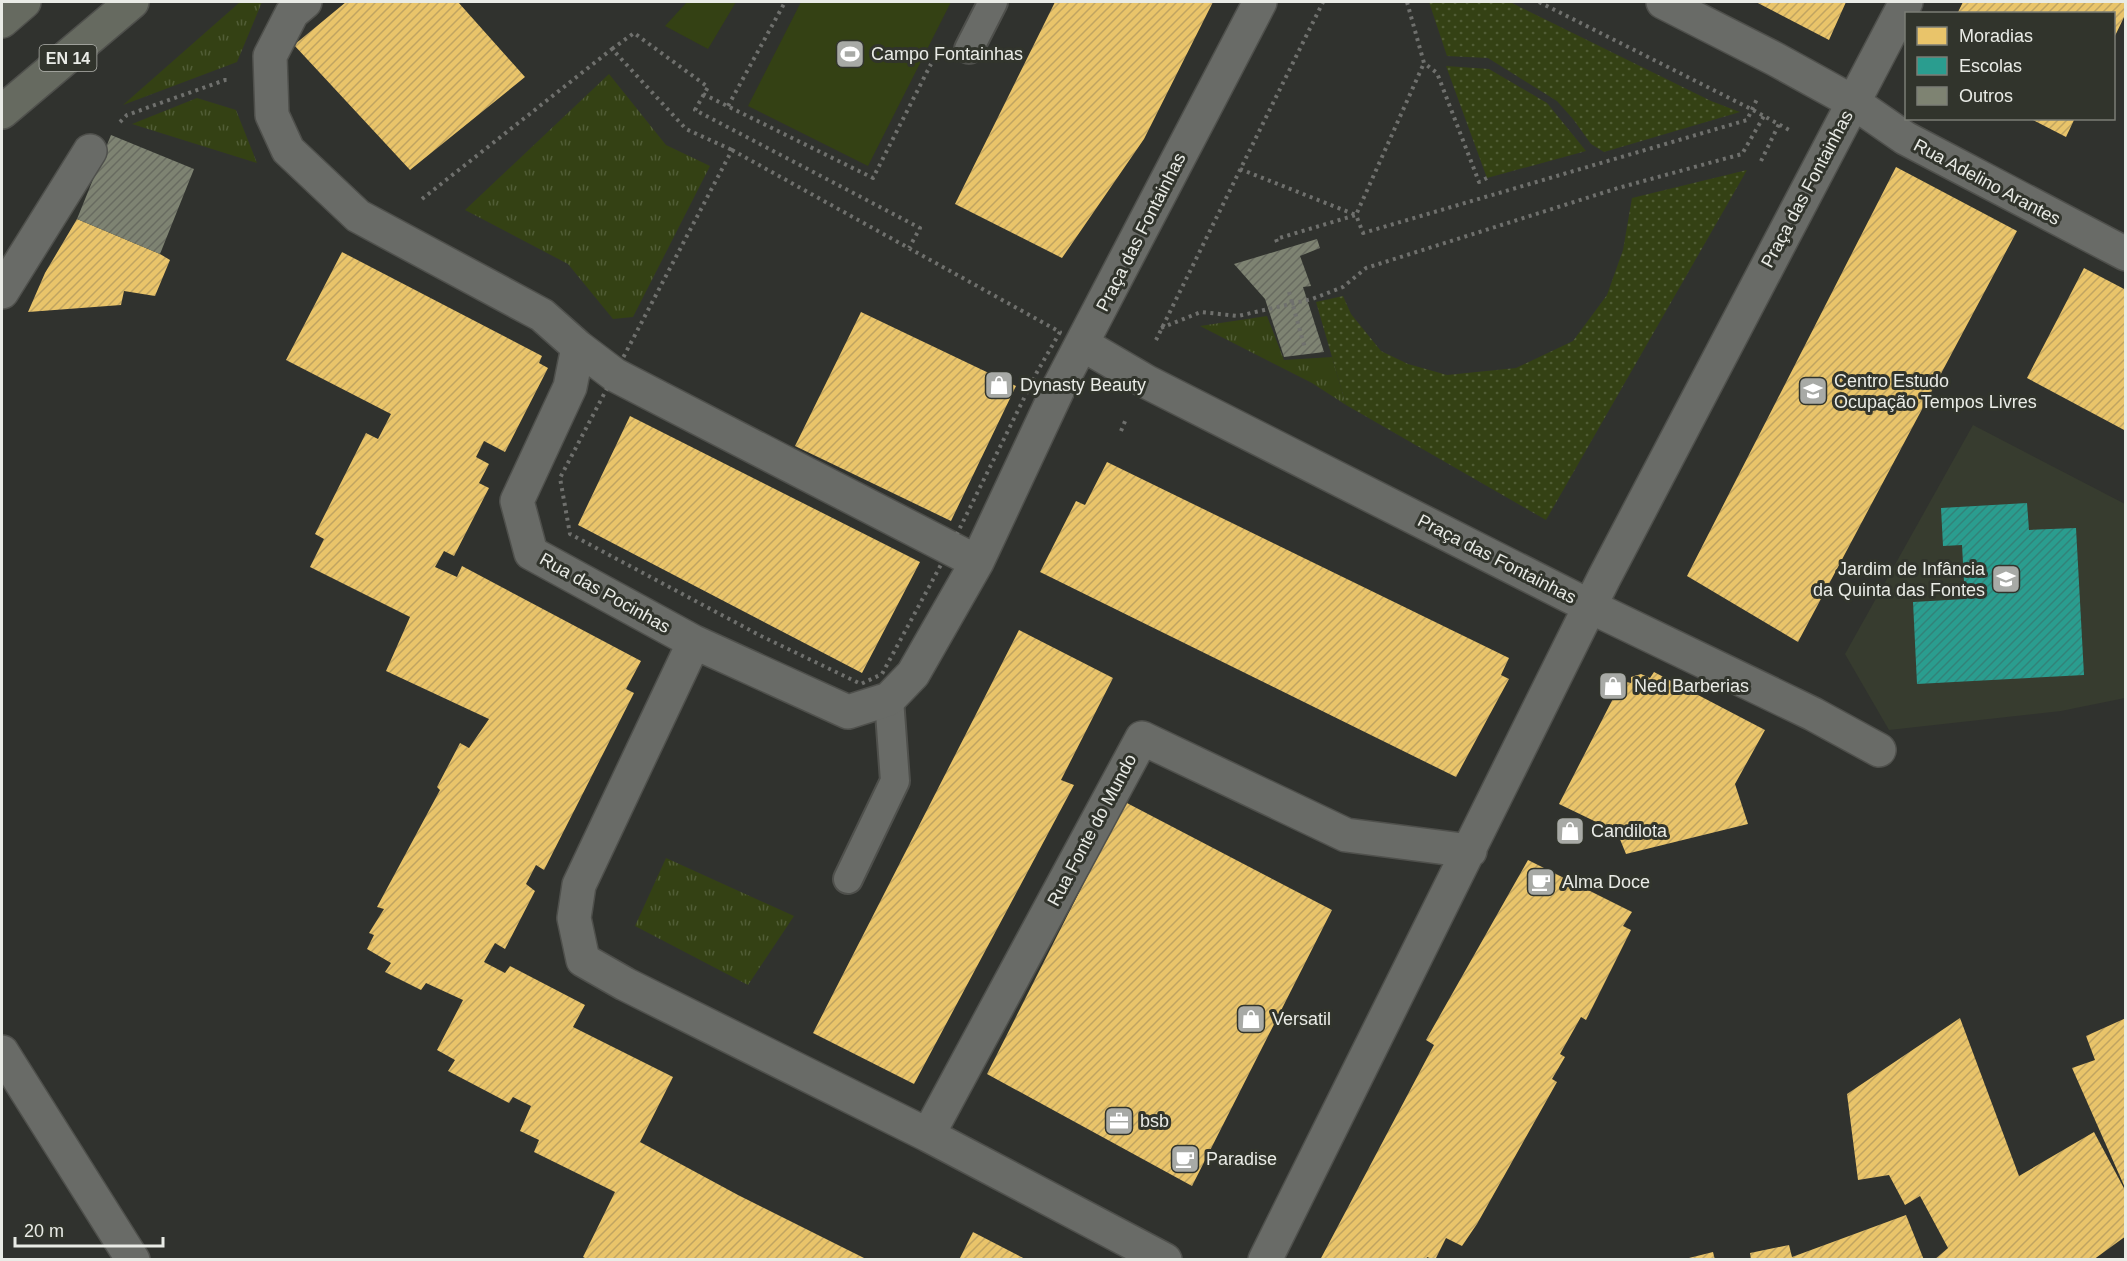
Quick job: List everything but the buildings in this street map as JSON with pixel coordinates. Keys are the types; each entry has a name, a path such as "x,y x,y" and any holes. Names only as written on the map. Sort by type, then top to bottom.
{"highway":[{"path":"2,21 24,2"},
{"name":"EN 14","path":"2,112 132,2"}],"street":[{"path":"305,2 292,13 270,56 272,115 288,150 358,216 542,315 578,347 615,375 963,555"},
{"name":"Praça das Fontainhas","path":"1260,2 1082,344 1147,382 1591,607 1853,102 1775,58 1663,2"},
{"path":"1853,102 1906,2"},
{"name":"Rua Adelino Arantes","path":"1853,102 1905,138 2126,254"},
{"path":"2,292 90,151"},
{"name":"Rua das Pocinhas","path":"578,347 570,387 517,501 531,553 694,642 848,712 889,699 913,674 963,555 1082,344"},
{"path":"1264,1260 1591,607 1813,714 1879,750"},
{"path":"694,642 579,885 574,918 583,960 625,984 928,1136 1165,1260"},
{"name":"Rua Fonte do Mundo","path":"928,1136 1142,738 1346,835 1470,851"},
{"path":"2,1052 133,1260"}],"lane":[{"path":"969,49 993,2"},
{"path":"848,879 895,782 889,699"}],"path":[{"path":"728,106 785,2"},
{"path":"1155,341 1323,2"},
{"path":"1407,2 1424,63 1437,73 1479,182 1487,178"},
{"path":"1539,2 1796,134"},
{"path":"422,199 634,33 708,87 695,110 920,228 909,248"},
{"path":"612,50 686,129 732,150 1060,332 1037,372 963,555 882,674 861,684 761,636 570,534 560,478 732,150"},
{"path":"1424,63 1356,215 1362,233 1747,120 1762,88"},
{"path":"703,94 873,178 932,64"},
{"path":"90,151 128,114 225,80 235,80"},
{"path":"1161,328 1201,312 1238,316 1293,304 1343,287 1366,268 1618,188 1742,154 1764,116"},
{"path":"1761,161 1779,124"},
{"path":"1240,169 1356,215"},
{"path":"1276,242 1276,239 1356,215"},
{"path":"1289,292 1305,348"},
{"path":"1121,431 1127,417"}],"shaded area":[{"name":"Jardim de Infância da Quinta das Fontes","path":"1973,425 2125,504 2125,698 2061,711 1889,730 1845,654"}],"green space":[{"path":"240,2 262,2 237,62 123,105"},
{"path":"687,2 736,2 708,49 665,26"},
{"name":"Campo Fontainhas","path":"801,2 951,2 868,166 748,106"},
{"path":"1429,2 1510,2 1711,101 1740,112 1604,152 1591,144 1557,101 1488,58 1447,56"},
{"path":"1446,66 1489,69 1547,103 1586,151 1487,178"},
{"path":"609,74 666,145 710,166 633,317 613,319 568,264 465,210"},
{"path":"197,98 236,110 257,163 132,124"},
{"path":"1747,170 1546,520 1346,405 1316,302 1343,296 1351,314 1381,351 1408,364 1447,375 1516,368 1573,341 1607,295 1623,250 1632,198"},
{"path":"1267,316 1284,360 1332,357 1346,405 1312,383 1200,326"},
{"path":"666,858 794,916 748,985 635,926"}],"place":[{"name":"Campo Fontainhas","path":"850,54"},
{"name":"Dynasty Beauty","path":"999,385"},
{"name":"Centro Estudo Ocupação Tempos Livres","path":"1813,391"},
{"name":"Jardim de Infância da Quinta das Fontes","path":"2006,579"},
{"name":"Ned Barberias","path":"1613,686"},
{"name":"Candilota","path":"1570,831"},
{"name":"Alma Doce","path":"1541,882"},
{"name":"Versatil","path":"1251,1019"},
{"name":"bsb","path":"1119,1121"},
{"name":"Paradise","path":"1185,1159"}]}
